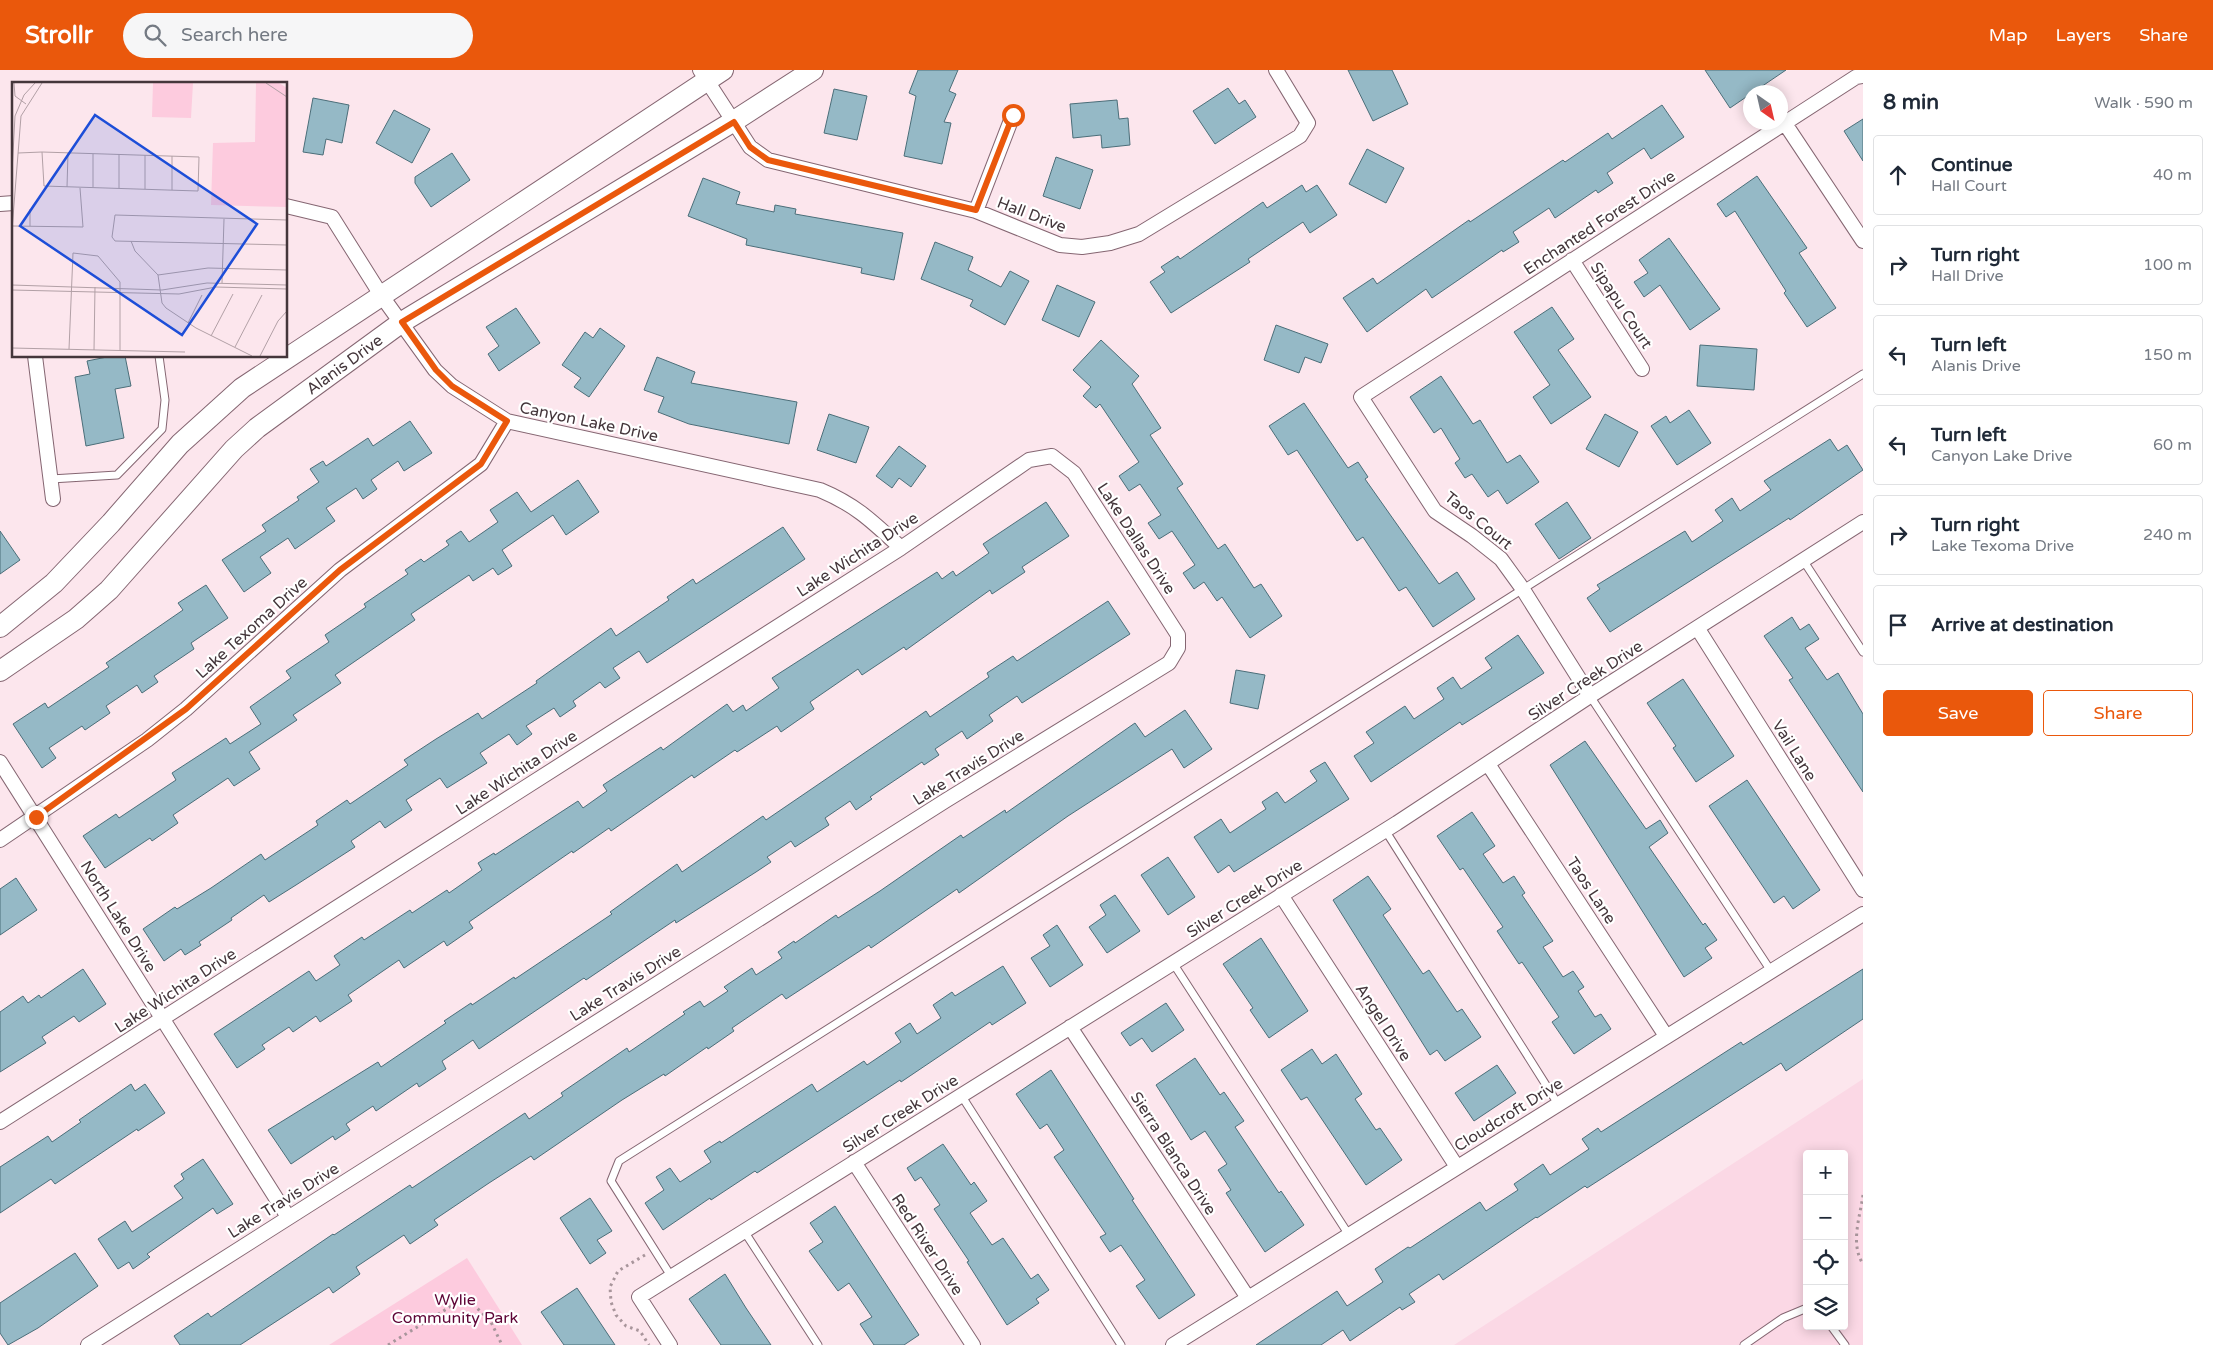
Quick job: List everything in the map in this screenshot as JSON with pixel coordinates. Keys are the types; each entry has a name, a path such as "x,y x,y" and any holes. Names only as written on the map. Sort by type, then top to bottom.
{"main road":[{"name":"Alanis Drive","path":"0,671 76,619 109,590 245,438 402,322 734,122 813,70"},
{"path":"288,357 710,74"},
{"path":"0,627 54,582 111,523 180,444 242,388 287,358"}],"street":[{"name":"Hall Drive","path":"710,74 734,122 750,147 768,160 976,210 1060,245 1082,247 1110,243 1138,234 1300,136 1308,123 1276,70"},
{"name":"Enchanted Forest Drive","path":"1788,119 1860,74"},
{"path":"976,210 1013,115"},
{"path":"1788,128 1863,241"},
{"name":"Enchanted Forest Drive","path":"1361,397 1772,130"},
{"name":"Canyon Lake Drive","path":"288,206 332,217 381,295 436,370 452,386 507,421 820,490 843,500 862,512 901,548"},
{"name":"Sipapu Court","path":"1572,260 1642,369"},
{"path":"35,358 53,499"},
{"name":"Taos Court","path":"1361,397 1435,511 1472,536 1501,559 1522,588 1590,696"},
{"name":"Lake Texoma Drive","path":"0,840 36,817 186,709 340,570 481,464 507,421"},
{"name":"Lake Wichita Drive","path":"0,1122 901,548 1029,460 1052,456"},
{"name":"Lake Dallas Drive","path":"1052,456 1074,472 1173,625 1178,636 1178,648"},
{"name":"Silver Creek Drive","path":"670,1345 639,1296 1385,830 1590,696 1698,629 1863,522"},
{"name":"Vail Lane","path":"1698,629 1863,890"},
{"name":"Lake Travis Drive","path":"88,1345 945,801 1169,663 1178,648"},
{"name":"North Lake Drive","path":"0,762 288,1217"},
{"name":"Taos Lane","path":"1488,764 1666,1036"},
{"name":"Angel Drive","path":"1281,895 1457,1168"},
{"name":"Cloudcroft Drive","path":"1173,1345 1863,914"},
{"name":"Sierra Blanca Drive","path":"1070,1027 1248,1298"},
{"name":"Red River Drive","path":"854,1162 973,1345"}],"lane":[{"path":"51,479 117,475 162,429 164,400 159,358"},
{"path":"672,1276 611,1181 619,1161 1863,374"},
{"path":"1803,560 1863,652"},
{"path":"1590,696 1771,970"},
{"path":"1385,830 1558,1104"},
{"path":"1173,963 1349,1235"},
{"path":"961,1095 1121,1345"},
{"path":"744,1231 818,1345"},
{"path":"1744,1345 1783,1318 1803,1310"},
{"path":"1834,1330 1845,1345"}],"path":[{"path":"1863,1195 1856,1242 1858,1257 1863,1264"},
{"path":"388,1345 453,1305 471,1302 491,1322 502,1345"}],"shaded area":[{"path":"1863,1079 1863,1345 1454,1345"}],"green space":[{"name":"Wylie Community Park","path":"467,1258 522,1345 329,1345"}],"building":[{"path":"918,70 958,70 949,91 956,94 944,122 951,123 942,164 904,156 916,96 909,93"},
{"path":"1348,70 1392,70 1408,104 1373,121"},
{"path":"1705,70 1786,70 1764,85 1743,85 1743,99 1730,108"},
{"path":"1228,88 1239,104 1245,100 1256,117 1215,144 1193,111"},
{"path":"834,89 867,96 857,140 824,133"},
{"path":"313,98 349,105 342,143 326,139 323,155 303,152"},
{"path":"1117,100 1119,119 1128,118 1130,145 1102,148 1101,135 1073,138 1070,104"},
{"path":"1662,105 1684,137 1651,159 1644,148 1607,173 1613,183 1598,193 1596,190 1555,218 1549,208 1513,232 1519,242 1503,252 1502,250 1432,298 1426,289 1367,332 1343,298 1373,278 1377,284 1469,220 1470,222 1563,160 1565,162 1608,133 1612,139"},
{"path":"394,110 430,129 412,163 376,143"},
{"path":"1863,119 1863,161 1844,131"},
{"path":"1367,149 1404,168 1386,203 1349,184"},
{"path":"452,153 470,180 431,207 415,183 415,177"},
{"path":"1056,157 1093,170 1080,209 1043,196"},
{"path":"1757,176 1807,248 1799,253 1836,308 1807,327 1784,293 1786,291 1735,211 1726,217 1717,204"},
{"path":"703,178 740,192 736,204 774,212 775,205 796,209 795,214 903,233 894,280 861,273 862,268 746,245 747,239 688,216"},
{"path":"1302,185 1306,192 1317,185 1337,215 1310,233 1303,222 1248,259 1250,262 1171,313 1150,282 1165,272 1161,267 1178,256 1180,259 1263,202 1267,208"},
{"path":"1669,238 1720,309 1690,330 1660,285 1644,297 1634,282 1648,273 1639,260"},
{"path":"935,242 973,257 968,270 1001,287 1010,271 1029,281 1005,325 970,306 973,300 921,279"},
{"path":"1057,285 1095,302 1079,337 1042,320"},
{"path":"1552,307 1574,339 1558,350 1591,397 1551,424 1533,397 1550,385 1514,332"},
{"path":"516,308 540,343 499,371 488,354 499,346 486,327"},
{"path":"1276,325 1328,344 1321,363 1305,357 1299,373 1264,360"},
{"path":"600,328 625,346 589,397 574,387 581,378 562,365 585,332 593,338"},
{"path":"1101,340 1139,376 1132,384 1161,428 1150,435 1183,484 1177,488 1218,549 1225,544 1254,588 1261,584 1282,616 1250,638 1222,597 1217,601 1204,582 1194,589 1183,573 1195,565 1172,531 1159,539 1148,523 1161,515 1140,484 1129,491 1119,476 1139,462 1100,404 1096,408 1083,396 1091,387 1073,370"},
{"path":"1700,345 1757,349 1754,390 1697,386"},
{"path":"657,357 695,372 691,383 797,402 789,444 689,424 658,412 664,397 644,390"},
{"path":"102,358 125,358 131,386 115,389 124,438 86,446 75,377 90,374 87,361"},
{"path":"1441,376 1473,424 1480,420 1507,463 1520,455 1539,482 1507,504 1498,490 1488,497 1472,474 1465,478 1455,463 1460,459 1441,428 1434,433 1410,397"},
{"path":"1304,403 1348,468 1358,462 1368,477 1365,479 1439,584 1457,572 1475,599 1433,627 1406,587 1399,591 1363,537 1357,541 1297,450 1288,455 1269,426"},
{"path":"1689,410 1711,443 1677,465 1651,426 1666,416 1670,423"},
{"path":"829,414 869,427 856,463 817,450"},
{"path":"1605,414 1638,432 1619,467 1586,449"},
{"path":"410,421 432,453 404,471 398,461 371,480 377,489 363,499 356,488 326,508 335,521 295,549 288,538 260,557 271,573 244,592 222,560 266,531 262,525 299,500 297,497 319,482 310,469 323,461 326,466 368,438 373,446"},
{"path":"1830,439 1838,451 1847,445 1863,470 1790,520 1789,518 1610,632 1587,598 1600,589 1597,585 1685,531 1692,542 1723,521 1715,510 1732,498 1740,511 1771,490 1764,481"},
{"path":"899,446 926,466 911,487 899,478 892,488 876,476"},
{"path":"578,480 599,512 566,535 553,515 502,550 512,566 498,575 493,568 473,581 469,575 411,614 415,620 335,675 341,683 293,715 297,720 249,752 260,769 234,786 228,778 173,815 178,823 152,841 150,838 105,868 83,836 116,814 119,818 176,780 172,773 226,738 230,744 261,724 250,707 291,678 286,671 329,642 325,635 366,607 364,604 408,574 405,570 421,559 424,562 449,545 446,541 461,531 469,542 498,522 490,510 517,492 531,512"},
{"path":"1046,502 1069,536 1022,567 1025,572 992,594 990,590 906,650 904,647 862,675 858,669 810,702 814,709 781,732 777,726 737,752 735,750 694,778 692,775 611,831 609,828 573,853 572,851 469,922 473,928 447,946 444,941 404,968 399,960 348,995 352,1001 320,1022 316,1016 293,1032 289,1027 262,1045 265,1049 237,1068 214,1034 309,971 316,981 340,965 334,956 362,937 364,940 410,910 412,913 447,890 449,893 482,870 478,863 494,853 495,855 578,801 583,808 607,791 603,785 661,747 663,750 727,704 733,712 743,705 746,711 779,688 772,678 937,572 942,579 953,571 956,576 989,553 983,544"},
{"path":"1567,502 1591,538 1559,559 1535,524"},
{"path":"783,527 805,559 647,663 639,651 613,668 620,678 605,688 600,682 573,701 576,706 560,717 554,708 526,726 532,734 517,745 509,734 480,753 487,763 447,788 440,778 406,800 412,810 385,828 380,821 351,841 355,847 269,902 264,895 231,918 232,920 199,942 201,945 185,955 181,949 164,961 143,929 175,907 177,909 211,888 261,854 265,860 318,825 316,821 347,800 350,804 408,765 404,760 436,739 478,713 482,719 537,683 536,681 611,628 616,636 669,600 667,597 693,579 696,584"},
{"path":"0,531 20,560 0,574"},
{"path":"206,585 228,618 191,643 194,649 154,676 158,682 142,693 137,685 106,706 110,713 85,730 82,726 49,748 56,758 42,768 13,724 45,703 48,708 109,667 106,663 183,610 178,603"},
{"path":"1108,601 1130,634 1022,703 1017,696 989,715 993,721 967,739 962,731 935,749 939,755 924,765 922,762 870,797 872,799 856,810 850,801 825,818 829,825 795,847 791,841 767,857 771,862 756,872 676,923 675,920 586,980 584,978 479,1049 473,1040 442,1061 446,1069 419,1087 417,1083 376,1111 373,1106 346,1124 350,1130 335,1140 333,1136 291,1164 268,1130 378,1062 381,1067 446,1023 444,1021 471,1003 472,1005 514,977 515,979 612,914 610,912 677,864 682,872 763,816 766,820 926,711 930,717 989,677 987,673 1013,656 1017,661"},
{"path":"1792,617 1800,630 1809,624 1819,639 1805,648 1827,680 1838,673 1863,714 1863,792 1789,680 1793,678 1764,636"},
{"path":"1518,635 1544,673 1462,725 1460,722 1371,782 1354,756 1374,743 1366,732 1405,706 1414,719 1444,699 1437,688 1453,677 1461,689 1492,668 1485,658"},
{"path":"1236,670 1265,675 1258,709 1230,703"},
{"path":"1683,679 1734,756 1696,782 1673,748 1676,746 1647,703"},
{"path":"1185,710 1212,749 1184,768 1172,749 1068,816 959,893 957,889 871,948 869,945 786,999 782,994 732,1028 734,1031 708,1049 707,1047 665,1076 664,1074 622,1100 534,1160 531,1156 489,1183 434,1220 438,1225 410,1244 404,1235 356,1267 360,1274 333,1293 329,1287 240,1345 180,1345 174,1336 208,1313 211,1317 333,1234 410,1185 412,1188 525,1113 529,1119 563,1096 561,1093 627,1048 629,1052 685,1014 683,1012 700,1001 704,1007 728,991 724,987 752,968 756,975 782,958 778,952 794,941 795,943 836,915 838,918 961,835 963,838 1005,810 1006,813 1135,723 1145,737"},
{"path":"1585,741 1646,829 1660,820 1668,833 1649,847 1703,925 1705,923 1717,940 1705,948 1712,958 1684,977 1550,765"},
{"path":"1325,762 1349,799 1234,872 1229,865 1218,873 1194,837 1221,819 1230,833 1266,809 1262,802 1277,792 1285,803 1317,781 1310,771"},
{"path":"1747,780 1820,890 1793,909 1784,896 1774,903 1709,806"},
{"path":"1472,812 1495,846 1483,854 1503,883 1514,876 1525,893 1522,895 1553,941 1543,947 1563,977 1573,971 1584,987 1578,991 1595,1017 1601,1014 1611,1029 1574,1054 1552,1022 1559,1017 1522,962 1519,964 1497,931 1503,927 1463,868 1460,870 1437,836"},
{"path":"1168,857 1195,897 1168,915 1141,875"},
{"path":"1368,876 1391,909 1383,915 1423,974 1429,970 1457,1012 1462,1009 1481,1037 1445,1061 1437,1050 1430,1055 1333,900"},
{"path":"16,878 37,910 0,935 0,889"},
{"path":"1115,895 1140,931 1107,953 1089,927 1106,915 1100,905"},
{"path":"1057,925 1083,965 1050,987 1031,958 1050,946 1043,935"},
{"path":"1261,938 1308,1011 1269,1038 1250,1010 1253,1008 1223,964"},
{"path":"1003,966 1026,1003 992,1025 990,1022 901,1082 900,1080 757,1173 755,1171 711,1200 710,1198 663,1230 645,1203 664,1190 656,1177 670,1168 680,1182 711,1162 704,1151 720,1141 721,1143 812,1084 817,1092 864,1061 867,1065 901,1042 895,1033 910,1023 917,1034 941,1018 933,1005 952,992 955,996"},
{"path":"83,969 106,1004 79,1022 74,1016 42,1037 46,1043 0,1072 0,1012 23,996 28,1003 39,995 41,998"},
{"path":"1863,969 1863,1019 1786,1071 1781,1063 1587,1188 1585,1186 1536,1217 1443,1280 1439,1274 1409,1294 1415,1302 1402,1310 1400,1307 1350,1341 1343,1330 1321,1345 1256,1345 1337,1291 1347,1306 1383,1282 1375,1269 1408,1247 1410,1248 1480,1202 1486,1211 1518,1190 1514,1184 1543,1164 1550,1175 1589,1149 1582,1139 1598,1128 1601,1132 1741,1042 1743,1045"},
{"path":"1166,1003 1184,1030 1152,1052 1142,1038 1130,1046 1121,1033"},
{"path":"1312,1049 1322,1064 1336,1054 1362,1094 1355,1099 1376,1130 1380,1128 1402,1160 1366,1185 1307,1097 1301,1100 1281,1070"},
{"path":"1195,1058 1220,1095 1224,1092 1244,1121 1235,1127 1279,1193 1281,1191 1304,1225 1265,1252 1226,1193 1231,1190 1218,1170 1227,1164 1205,1131 1191,1140 1156,1085"},
{"path":"1497,1065 1516,1093 1474,1121 1455,1093"},
{"path":"1051,1070 1134,1199 1132,1200 1195,1295 1159,1319 1136,1286 1145,1280 1121,1245 1110,1252 1100,1237 1106,1234 1054,1157 1064,1150 1047,1124 1040,1129 1016,1094"},
{"path":"131,1084 135,1091 145,1084 165,1113 138,1131 137,1129 55,1184 51,1179 0,1213 0,1167 48,1136 52,1142 81,1122 79,1120"},
{"path":"943,1144 971,1185 974,1182 987,1201 970,1213 992,1245 1003,1238 1031,1279 1038,1274 1049,1290 1036,1299 1039,1303 1007,1325 967,1262 969,1261 934,1209 940,1205 921,1177 915,1181 907,1168"},
{"path":"203,1159 233,1204 217,1214 213,1208 147,1254 150,1257 133,1269 129,1262 118,1269 98,1239 125,1221 132,1232 183,1198 174,1186 184,1179 181,1174"},
{"path":"590,1198 612,1231 597,1240 606,1253 590,1264 560,1218"},
{"path":"835,1206 919,1335 904,1345 874,1345 860,1324 872,1317 849,1283 838,1291 809,1251 823,1242 810,1223"},
{"path":"75,1253 98,1286 38,1328 8,1345 0,1333 0,1303"},
{"path":"725,1274 771,1345 721,1345 689,1299"},
{"path":"577,1288 615,1345 564,1345 541,1312"}],"route":[{"path":"36,817 147,740 186,709 340,570 481,464 507,421 452,386 436,370 402,322 734,122 750,147 768,160 976,210 1013,115"}]}
